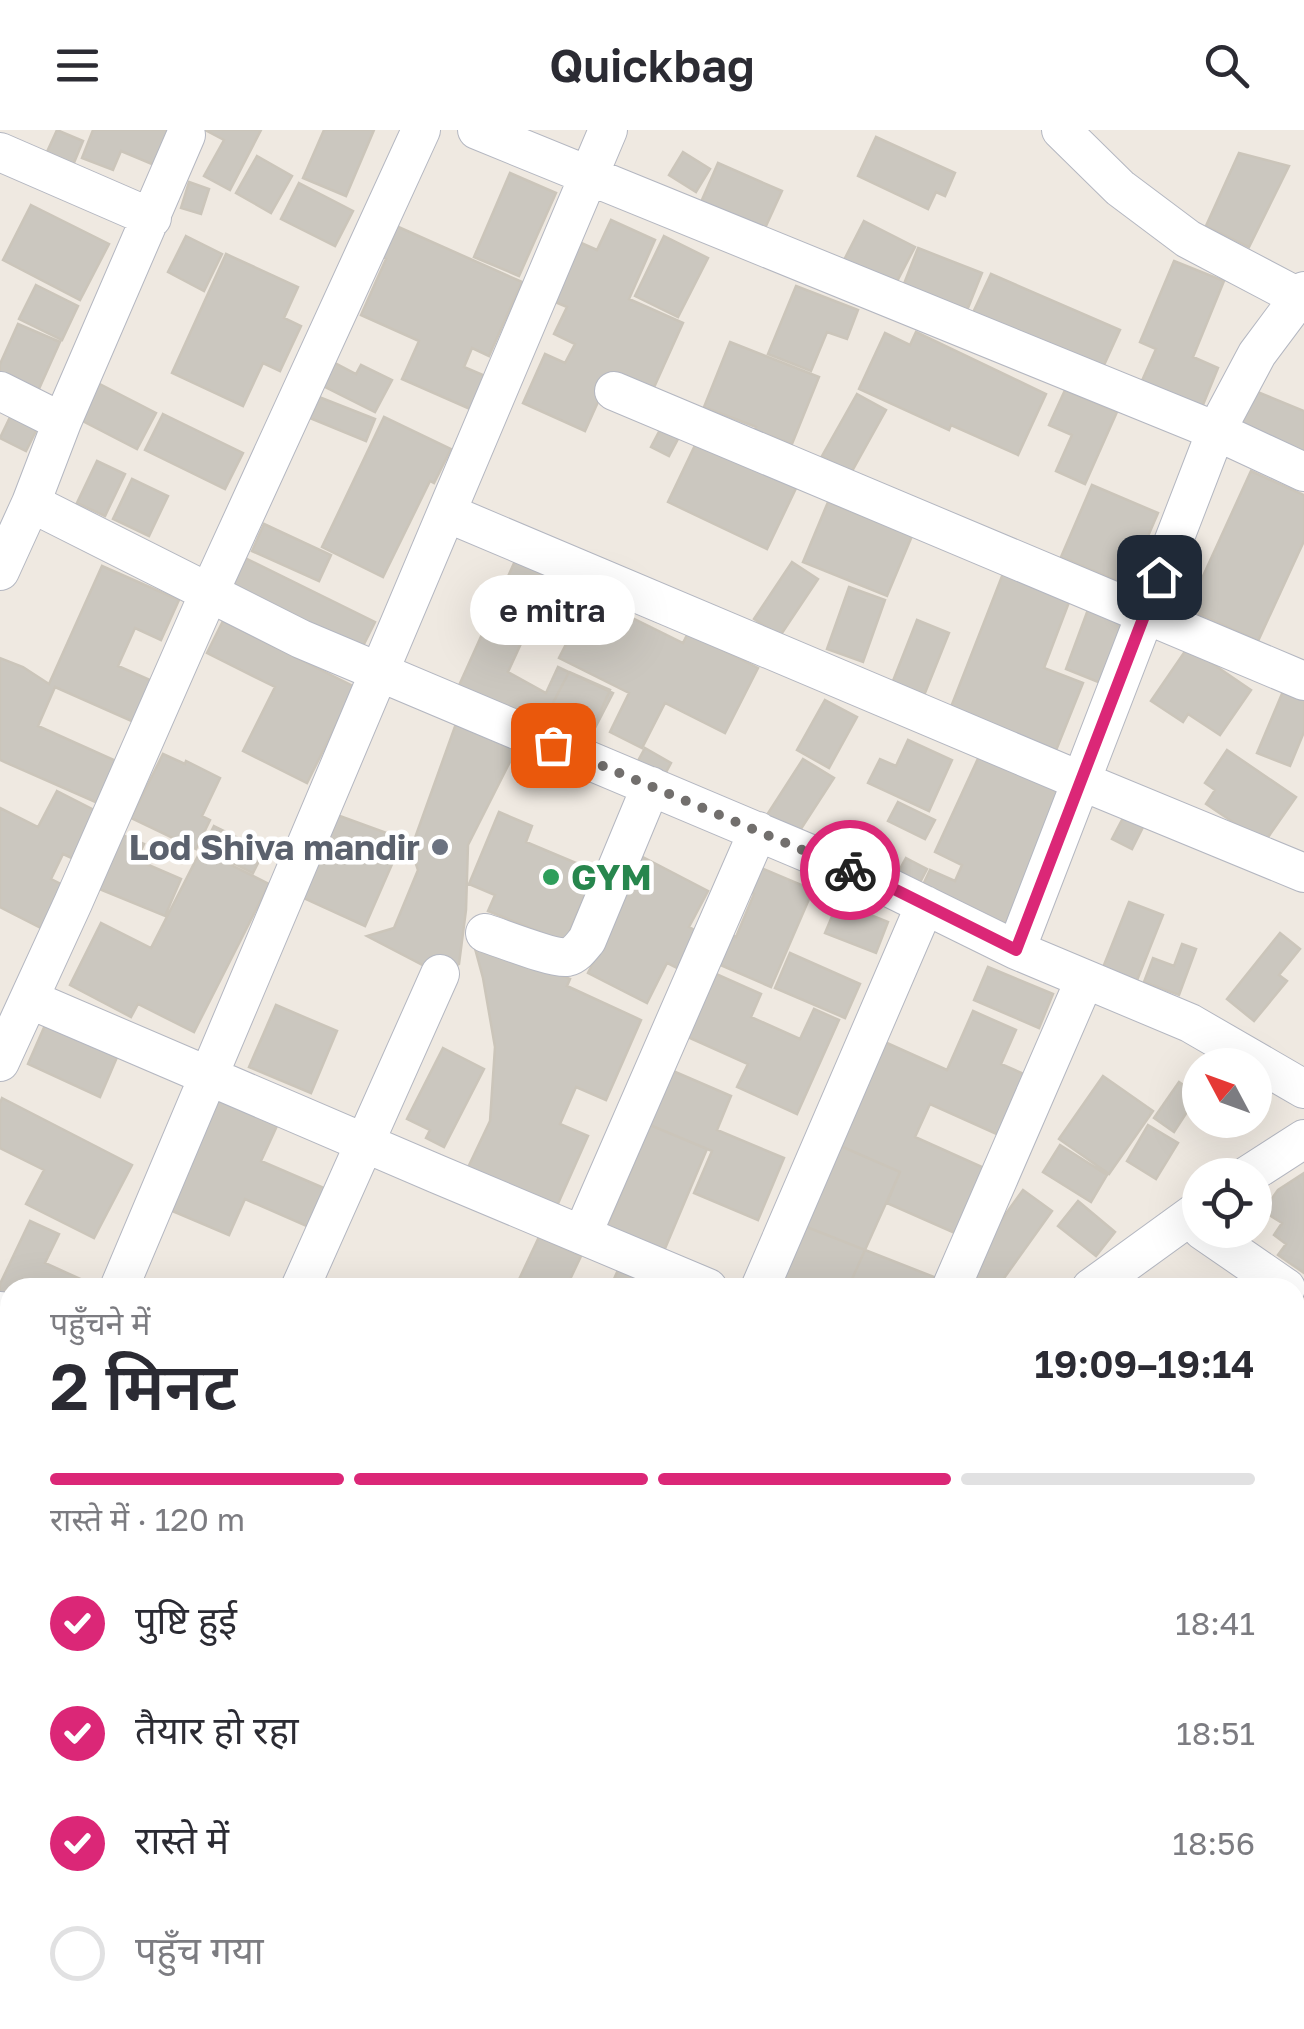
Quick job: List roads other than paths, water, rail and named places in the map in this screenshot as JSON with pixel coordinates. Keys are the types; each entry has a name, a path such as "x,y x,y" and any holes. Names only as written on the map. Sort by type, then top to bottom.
{"street":[{"path":"0,1062 421,130"},
{"path":"476,130 1216,431 1304,472"},
{"path":"124,1278 608,130"},
{"path":"1016,950 1216,431 1258,354 1302,296 1188,239 1120,188 1061,130"},
{"path":"0,571 186,136"},
{"path":"0,152 152,218"},
{"path":"0,392 62,422"},
{"path":"614,392 1304,681"},
{"path":"31,503 301,639 884,884 1016,950 1190,1023 1304,1089"},
{"path":"447,513 578,585 1304,873"},
{"path":"485,933 553,955 568,957 578,951 587,940 651,786"},
{"path":"582,1235 758,831"},
{"path":"764,1278 926,905"},
{"path":"304,1278 440,974"},
{"path":"955,1278 1085,979"},
{"path":"29,998 684,1278"},
{"path":"1272,1160 1304,1139"},
{"path":"1106,1278 1182,1231"},
{"path":"1232,1248 1273,1278"}],"place":[{"name":"e mitra","path":"553,745"},
{"name":"Lod Shiva mandir","path":"440,847"},
{"name":"GYM","path":"551,877"}]}
